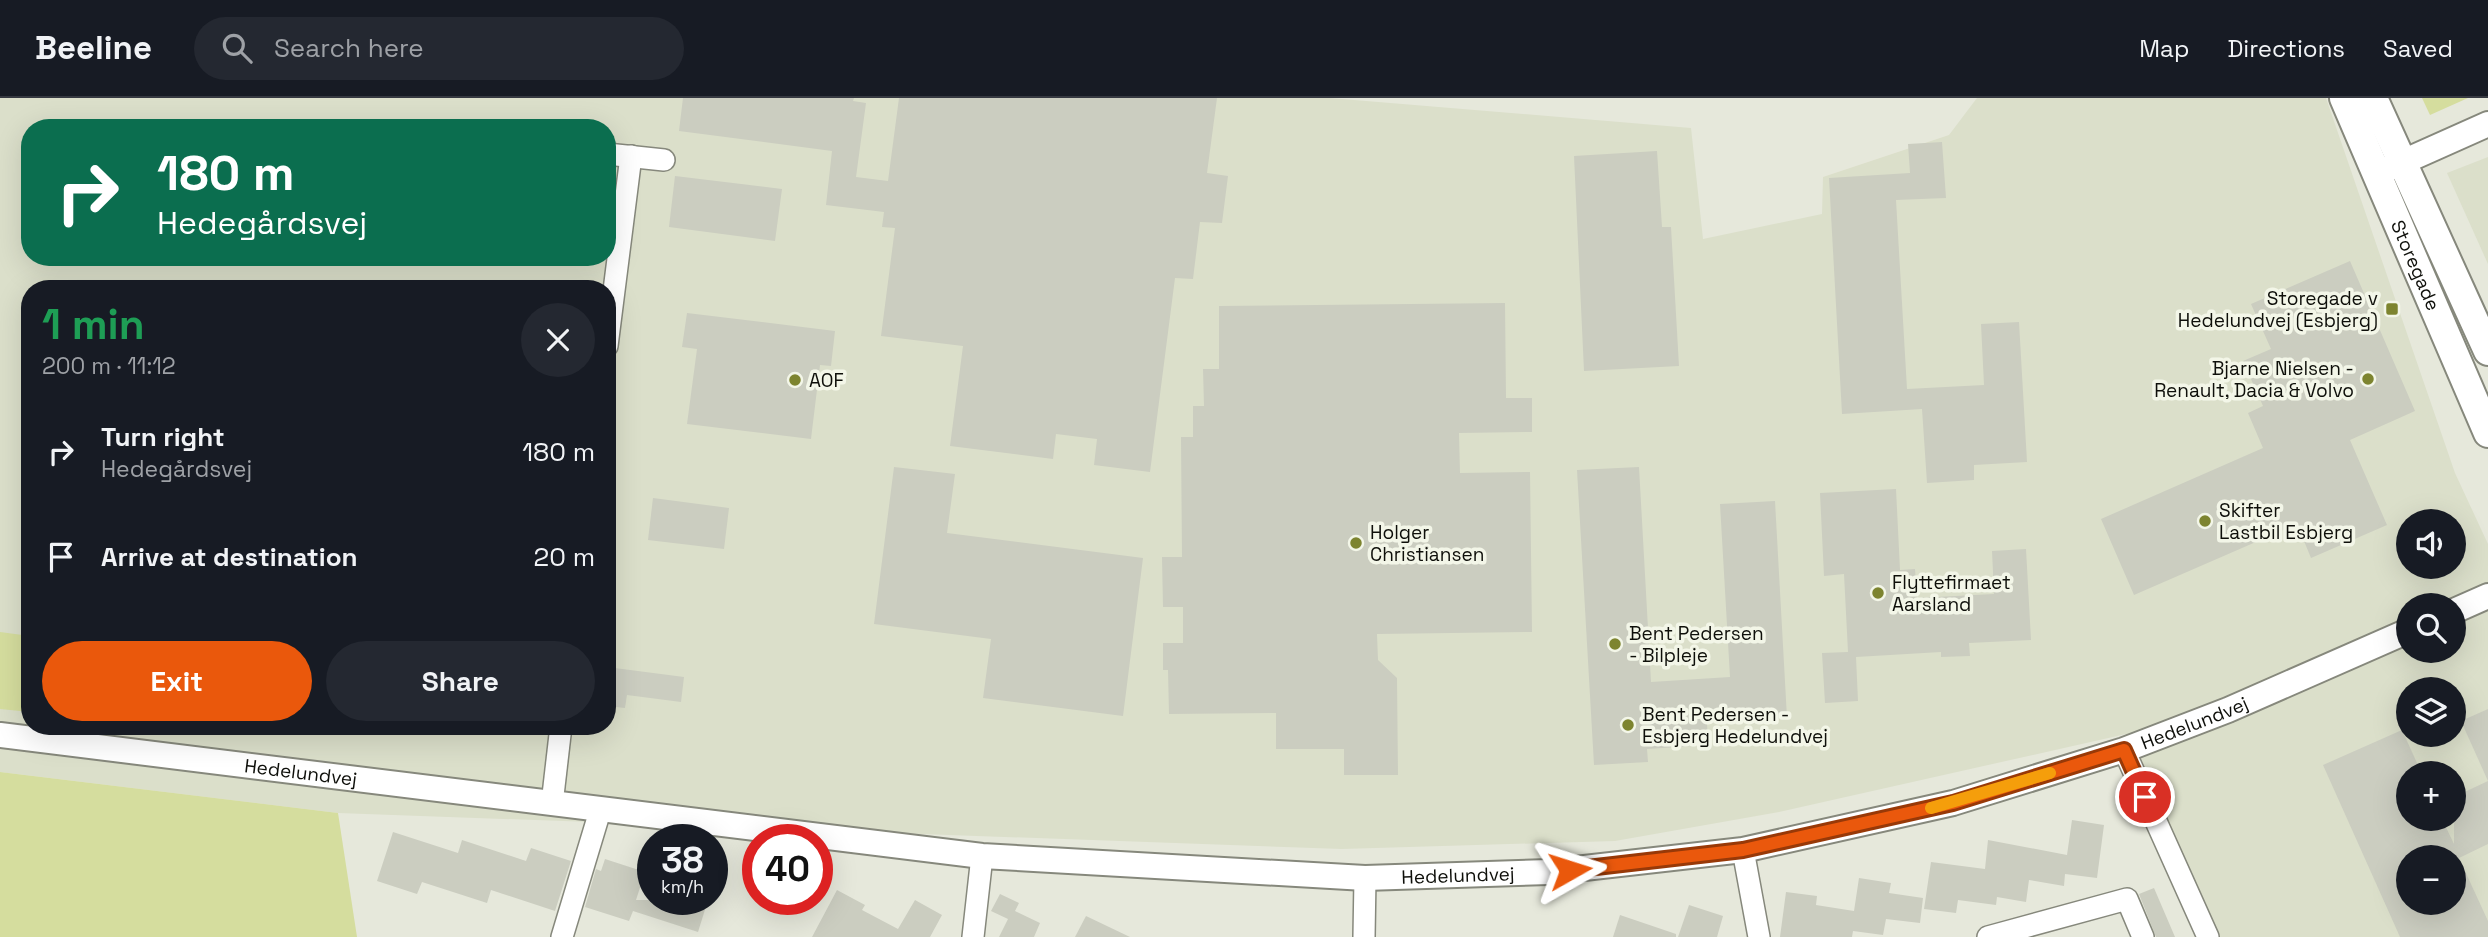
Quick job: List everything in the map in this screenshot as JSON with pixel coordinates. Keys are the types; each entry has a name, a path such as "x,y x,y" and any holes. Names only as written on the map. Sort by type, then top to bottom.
{"main road":[{"name":"Storegade","path":"2344,98 2374,174 2488,433"},
{"name":"Storegade","path":"2373,98 2488,351"}],"street":[{"path":"2374,174 2488,124"},
{"path":"616,155 664,160"},
{"path":"615,280 631,156"},
{"path":"2466,606 2488,596"},
{"name":"Hedelundvej","path":"0,735 982,856 1365,878 1549,872 1743,850 1953,803 2124,750 2228,710 2396,636"},
{"path":"552,804 560,735"},
{"path":"2124,750 2208,937"},
{"path":"562,937 600,811"},
{"path":"1743,850 1759,937"},
{"path":"973,937 982,856"},
{"path":"1364,937 1365,878"},
{"path":"1988,937 2127,899 2143,937"}],"shaded area":[{"path":"0,98 1330,98 1691,128 1703,239 1822,214 1823,177 1949,135 1977,98 2326,98 2455,473 2488,544 2488,937 2219,937 2126,734 1779,812 1615,841 1342,849 833,831 833,824 742,824 742,827 728,827 728,824 645,824 338,813 0,772"},
{"path":"2488,157 2488,264 2447,173"}],"green space":[{"path":"2422,98 2468,98 2430,115"},
{"path":"0,632 21,635 21,711 0,709"},
{"path":"0,772 338,813 357,937 0,937"}],"building":[{"path":"683,98 854,98 853,101 866,103 856,177 888,181 899,98 1217,98 1207,173 1228,176 1222,223 1200,222 1193,279 1175,278 1150,472 1094,465 1097,439 1056,434 1053,459 950,446 963,346 881,336 895,228 882,227 884,212 826,205 832,151 679,131"},
{"path":"1942,142 1946,198 1896,200 1907,389 1984,385 1981,324 2019,322 2027,462 1974,465 1974,480 1927,483 1922,409 1842,414 1829,178 1910,173 1908,144"},
{"path":"1657,151 1662,227 1671,227 1679,366 1584,371 1574,156"},
{"path":"675,176 782,189 775,241 669,227"},
{"path":"2350,261 2415,411 2350,440 2387,525 2311,558 2297,524 2134,595 2101,519 2263,448 2248,413 2263,406 2243,361 2271,349 2251,304"},
{"name":"Holger Christiansen","path":"1505,303 1506,398 1532,398 1532,432 1459,433 1460,473 1530,472 1532,632 1377,634 1378,660 1397,678 1398,775 1344,775 1344,749 1276,749 1276,713 1169,714 1168,670 1163,670 1163,643 1183,643 1183,607 1163,607 1162,557 1182,557 1181,437 1193,437 1193,406 1204,406 1203,369 1219,369 1219,306"},
{"path":"687,313 835,331 831,366 820,365 811,439 687,424 697,349 682,347"},
{"path":"894,467 955,474 947,533 1143,558 1123,716 983,698 991,639 874,624"},
{"path":"1639,467 1651,682 1730,677 1720,504 1775,501 1787,718 1707,723 1708,745 1647,749 1648,762 1594,765 1577,470"},
{"path":"1896,489 1900,570 1915,569 1917,598 1994,594 1992,551 2026,549 2031,640 1969,643 1970,656 1941,657 1941,652 1856,657 1858,701 1825,703 1822,653 1848,652 1844,574 1824,576 1820,493"},
{"path":"653,498 729,508 724,549 648,540"},
{"path":"616,668 684,677 681,702 627,695 625,708 616,707"},
{"path":"2488,709 2488,781 2466,732 2466,719"},
{"path":"2396,733 2396,747 2410,747 2416,761 2396,761 2396,831 2448,831 2454,844 2454,831 2466,831 2466,791 2488,781 2488,844 2466,855 2466,845 2396,845 2396,915 2466,915 2466,873 2488,921 2488,937 2400,937 2323,765"},
{"path":"2072,820 2104,825 2097,878 2065,874 2064,886 2029,880 2026,902 1997,897 1996,905 1958,900 1956,913 1924,909 1931,862 1985,869 1988,840 2067,855"},
{"path":"393,832 458,853 462,840 526,861 531,848 571,861 555,911 491,890 487,903 422,882 417,894 377,881"},
{"path":"605,859 637,869 637,912 633,911 629,921 585,907 596,869 601,871"},
{"path":"1859,878 1891,883 1889,893 1923,898 1920,923 1886,919 1883,935 1853,931 1852,937 1780,937 1786,892 1817,896 1816,905 1854,911"},
{"path":"2154,888 2175,937 2156,937 2139,894"},
{"path":"837,890 865,905 862,910 898,929 915,900 942,915 930,937 812,937 824,915 833,915 833,898"},
{"path":"1000,894 1019,903 1015,911 1040,923 1034,937 999,937 1008,919 991,911"},
{"path":"1689,905 1723,916 1717,937 1678,937"},
{"path":"645,915 703,915 698,932"},
{"path":"1620,915 1676,934 1676,937 1613,937"},
{"path":"1086,916 1130,937 1075,937"}],"slow traffic":[{"path":"1931,808 2050,773"}],"place":[{"name":"Storegade v Hedelundvej (Esbjerg)","path":"2392,309"},
{"name":"Bjarne Nielsen - Renault, Dacia & Volvo","path":"2368,379"},
{"name":"AOF","path":"795,380"},
{"name":"Skifter Lastbil Esbjerg","path":"2205,521"},
{"name":"Holger Christiansen","path":"1356,543"},
{"name":"Flyttefirmaet Aarsland","path":"1878,593"},
{"name":"Bent Pedersen - Bilpleje","path":"1615,644"},
{"name":"Bent Pedersen - Esbjerg Hedelundvej","path":"1628,725"}],"route":[{"path":"1570,870 1743,850 1953,803 2124,750 2145,797"}]}
